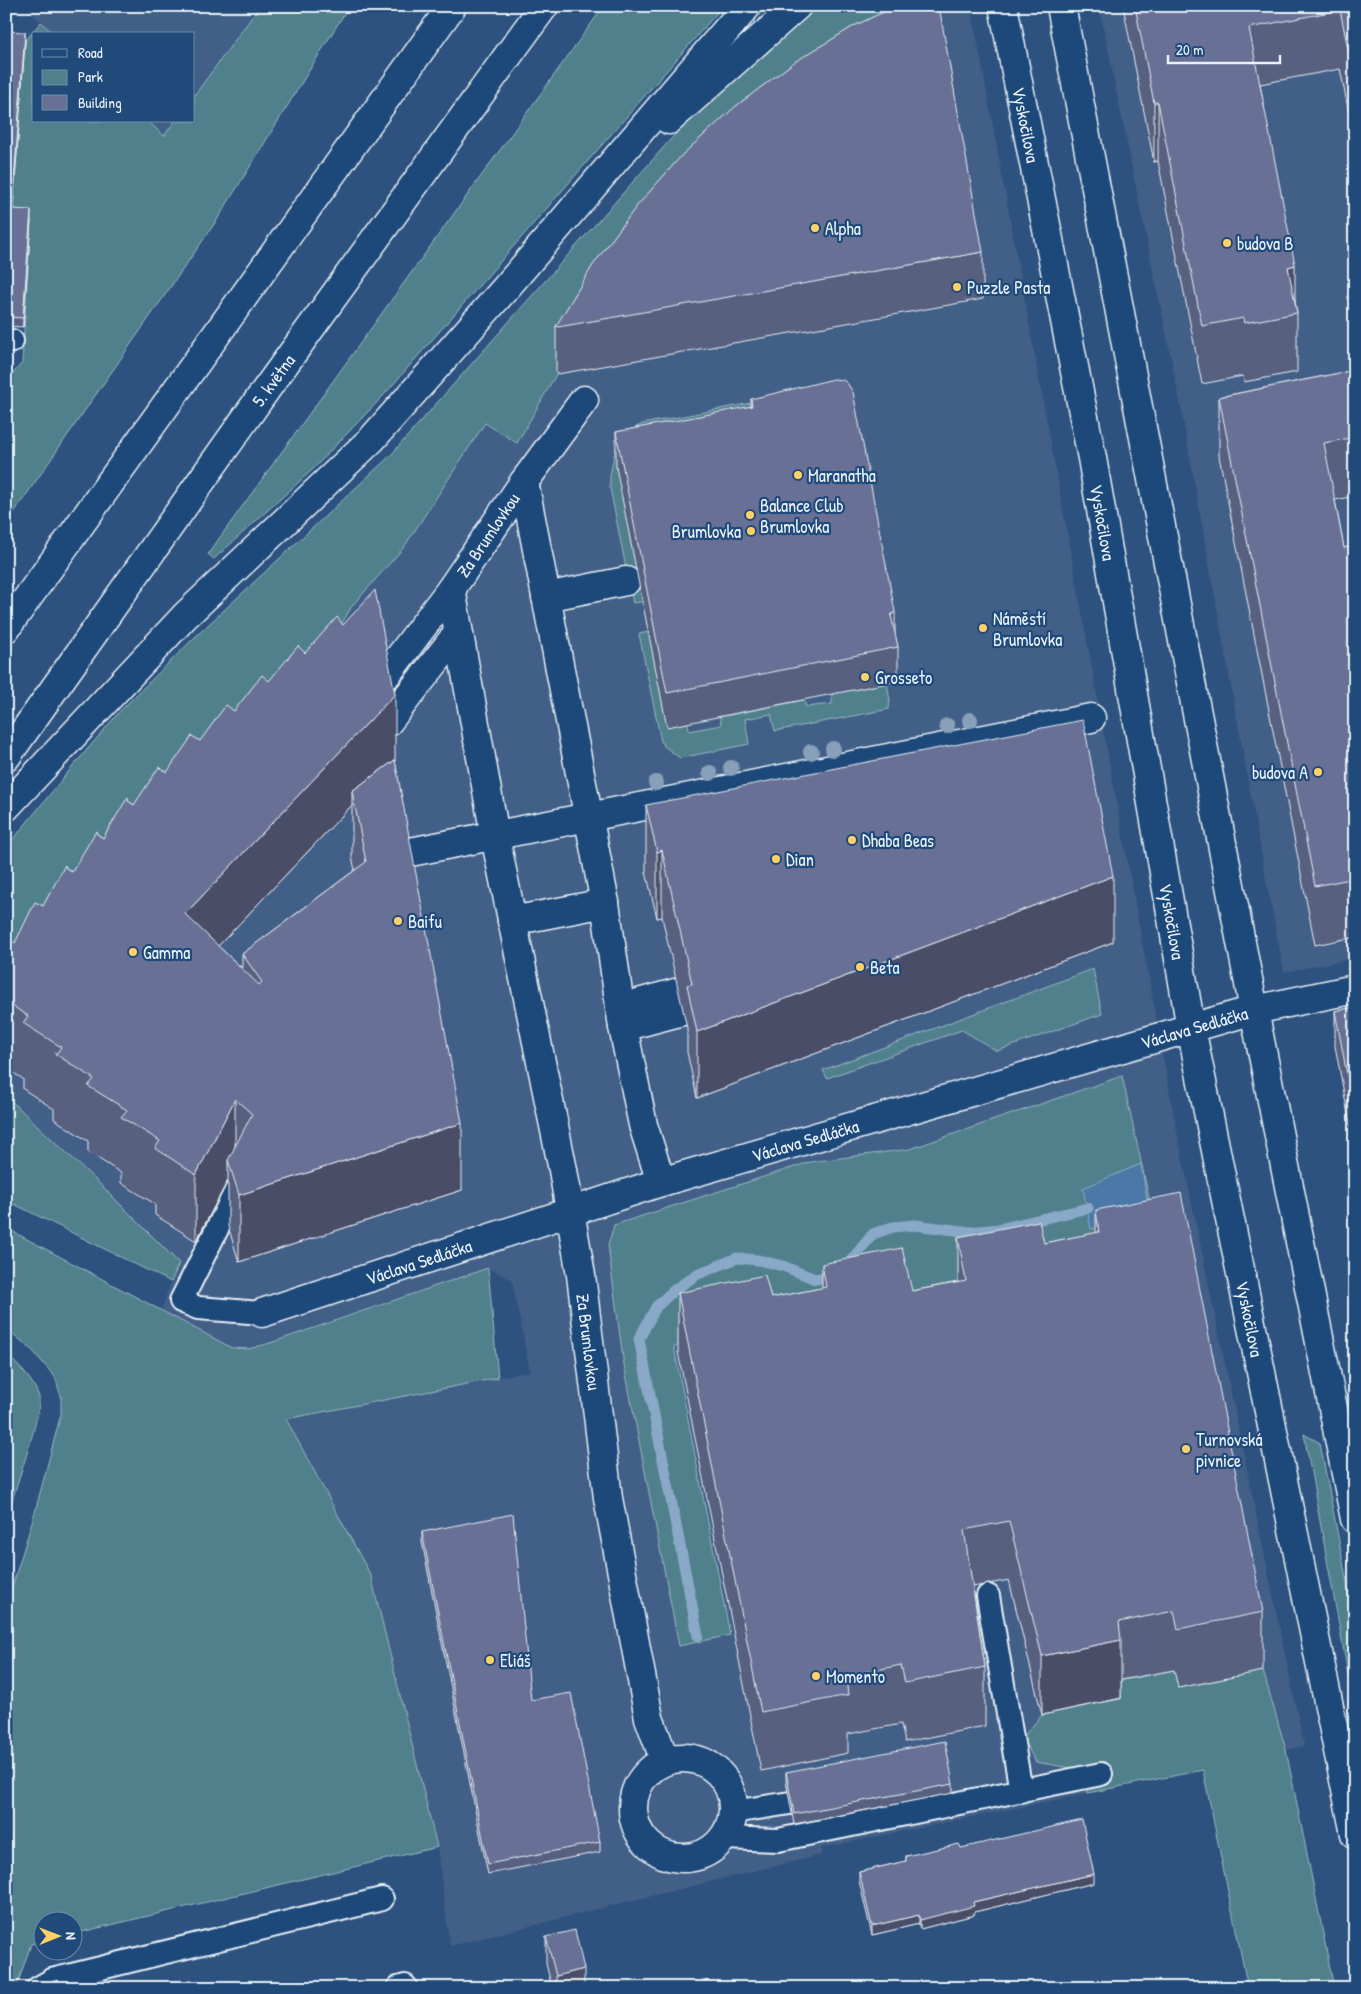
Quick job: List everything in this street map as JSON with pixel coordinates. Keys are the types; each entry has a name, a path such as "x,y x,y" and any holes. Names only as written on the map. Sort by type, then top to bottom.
{"main road":[{"path":"6,628 452,6"},
{"name":"5. května","path":"6,757 282,367 544,6"},
{"path":"6,807 186,616 372,439 504,290 747,6"},
{"path":"589,190 796,6"},
{"name":"Vyskočilova","path":"1003,6 1093,464 1190,1028 1355,1834"},
{"path":"1061,6 1254,1010 1355,1519"},
{"path":"524,482 584,400"},
{"name":"Za Brumlovkou","path":"524,482 451,589 494,836 581,1275 608,1498 649,1718 665,1761"},
{"name":"Za Brumlovkou","path":"524,482 605,903 622,1018 643,1125 661,1182"},
{"path":"546,597 626,581"},
{"path":"380,683 451,589"},
{"path":"387,723 458,633"},
{"path":"400,854 1091,718"},
{"path":"512,921 605,903"},
{"name":"Václava Sedláčka","path":"262,1313 661,1182 1254,1010 1355,989"},
{"path":"622,1018 681,1002"},
{"path":"679,1758 693,1759 707,1764 718,1773 732,1797 733,1812 730,1826 716,1846 706,1852 683,1858 660,1853 643,1838 637,1828 633,1806 639,1783 646,1774 665,1761 679,1758"}],"lane":[{"path":"244,1174 181,1301 198,1308 262,1313"},
{"path":"988,1596 1020,1791"},
{"path":"723,1838 778,1840 1101,1774"},
{"path":"733,1812 790,1803"},
{"path":"38,1988 52,1980 382,1899"}],"shaded area":[{"path":"24,6 260,6 195,95 195,32 52,32"},
{"path":"926,6 971,6 1175,1122 1304,1746 1182,1774 821,1848 821,1855 450,1946 437,1847 371,1576 286,1418 530,1371 512,1280 488,1268 249,1349 232,1348 161,1310 178,1263 102,1186 6,1096 6,1004 328,647 352,606 404,547 485,423 517,443 582,329"},
{"path":"1099,6 1355,6 1355,958 1284,972 1179,397"},
{"path":"149,122 174,122 164,136"},
{"path":"1141,1164 1150,1217 1091,1229 1083,1188"}],"green space":[{"path":"260,6 349,6 217,220 6,524 6,382 22,363 31,220 12,218 25,41 32,33 32,122 149,122 164,136 174,122 195,122 195,95"},
{"path":"604,6 723,6 384,395 312,470 214,559 208,554"},
{"path":"820,6 926,6 582,329 517,443 485,423 404,547 352,606 328,647 6,1004 6,848 121,710 194,638 390,456 679,130 760,53"},
{"path":"41,22 52,32 33,32"},
{"path":"798,394 642,602 633,603 610,488 610,475 616,447 623,435 642,424"},
{"path":"649,632 688,723 689,731 721,725 720,717 804,700 806,707 832,704 832,694 887,683 890,701 889,709 775,731 771,714 745,719 749,744 680,758 664,746 661,741 639,634"},
{"path":"1093,969 1102,1014 997,1051 962,1030 827,1078 823,1070"},
{"path":"1122,1076 1159,1243 674,1347 730,1635 679,1646 623,1359 608,1245 614,1225 810,1162 910,1149","holes":["1141,1164 1091,1229 1084,1188"]},
{"path":"6,1096 102,1186 179,1263 171,1282 6,1200"},
{"path":"6,1228 232,1348 249,1349 270,1343 488,1268 498,1378 286,1419 371,1576 437,1847 82,1932 82,1912 32,1912 32,1944 16,1988 6,1988 6,1607 35,1512 61,1414 61,1396 55,1377 32,1350 6,1328"},
{"path":"6,1355 26,1374 34,1385 39,1397 39,1405 32,1436 6,1518"},
{"path":"1304,1434 1320,1443 1355,1624 1355,1712"},
{"path":"1174,1670 1179,1688 1263,1671 1286,1750 1334,1988 1248,1988 1203,1770 1088,1793 1083,1768 1070,1768 1036,1762 1022,1738 1042,1715 1121,1699 1119,1681"}],"building":[{"name":"Alpha","path":"896,6 939,6 983,252 556,326 593,265 636,207 683,154 736,106 793,63 854,26"},
{"name":"budova B","path":"1135,6 1355,6 1355,83 1340,10 1249,28 1295,265 1288,267 1297,313 1244,323 1243,318 1202,326 1158,102 1154,103"},
{"path":"6,31 25,32 12,209 31,210 23,318 6,317"},
{"name":"budova A","path":"1355,370 1355,437 1324,443 1344,548 1355,545 1355,878 1315,886 1219,397"},
{"name":"Brumlovka","path":"834,379 843,380 853,392 895,612 891,615 898,647 667,693 616,432 752,406 751,399"},
{"name":"Gamma","path":"375,590 395,694 185,914 259,985 262,982 242,954 366,862 352,791 395,760 462,1123 239,1195 228,1160 252,1114 235,1099 196,1175 155,1148 160,1141 121,1117 127,1110 88,1086 94,1079 54,1053 57,1053 61,1047 23,1023 28,1016 6,1002 6,939 15,943 35,902 43,906 65,865 72,872 96,831 103,838 128,797 128,801 134,805 159,767 167,772 192,736 200,741 226,705 234,711 262,675 269,681 298,646 305,653 337,617 343,625"},
{"name":"Beta","path":"1083,720 1113,876 697,1032 687,985 692,984 662,850 657,852 646,805"},
{"path":"1355,1007 1355,1117 1335,1011"},
{"path":"1181,1193 1263,1612 1178,1629 1174,1611 1119,1622 1121,1640 1042,1656 1009,1521 964,1530 985,1667 905,1683 901,1665 846,1676 848,1695 761,1712 678,1293 765,1275 771,1298 826,1287 822,1264 902,1248 912,1291 966,1281 958,1237 1039,1221 1044,1243 1099,1232 1096,1210"},
{"path":"513,1514 531,1700 571,1693 600,1842 488,1864 422,1532"},
{"path":"945,1741 953,1784 794,1814 786,1772"},
{"path":"1082,1820 1094,1874 973,1902 974,1906 920,1920 919,1915 872,1926 859,1872 906,1861 906,1856 959,1844 961,1848"},
{"path":"575,1930 584,1969 556,1976 546,1937"}],"waterway":[{"path":"698,1636 639,1339 656,1307 673,1291 696,1275 737,1258 758,1260 783,1266 815,1279 828,1277 844,1269 873,1234 893,1227 915,1225 970,1232 999,1229 1088,1208"}],"place":[{"name":"Alpha","path":"815,228"},
{"name":"budova B","path":"1227,243"},
{"name":"Puzzle Pasta","path":"957,287"},
{"name":"Maranatha","path":"798,475"},
{"name":"Balance Club Brumlovka","path":"750,515"},
{"name":"Brumlovka","path":"751,531"},
{"name":"Náměstí Brumlovka","path":"983,628"},
{"name":"Grosseto","path":"865,677"},
{"name":"budova A","path":"1318,772"},
{"name":"Dhaba Beas","path":"852,840"},
{"name":"Dian","path":"776,859"},
{"name":"Baifu","path":"398,921"},
{"name":"Gamma","path":"133,952"},
{"name":"Beta","path":"860,967"},
{"name":"Turnovská pivnice","path":"1186,1449"},
{"name":"Eliáš","path":"490,1660"},
{"name":"Momento","path":"816,1676"}]}
